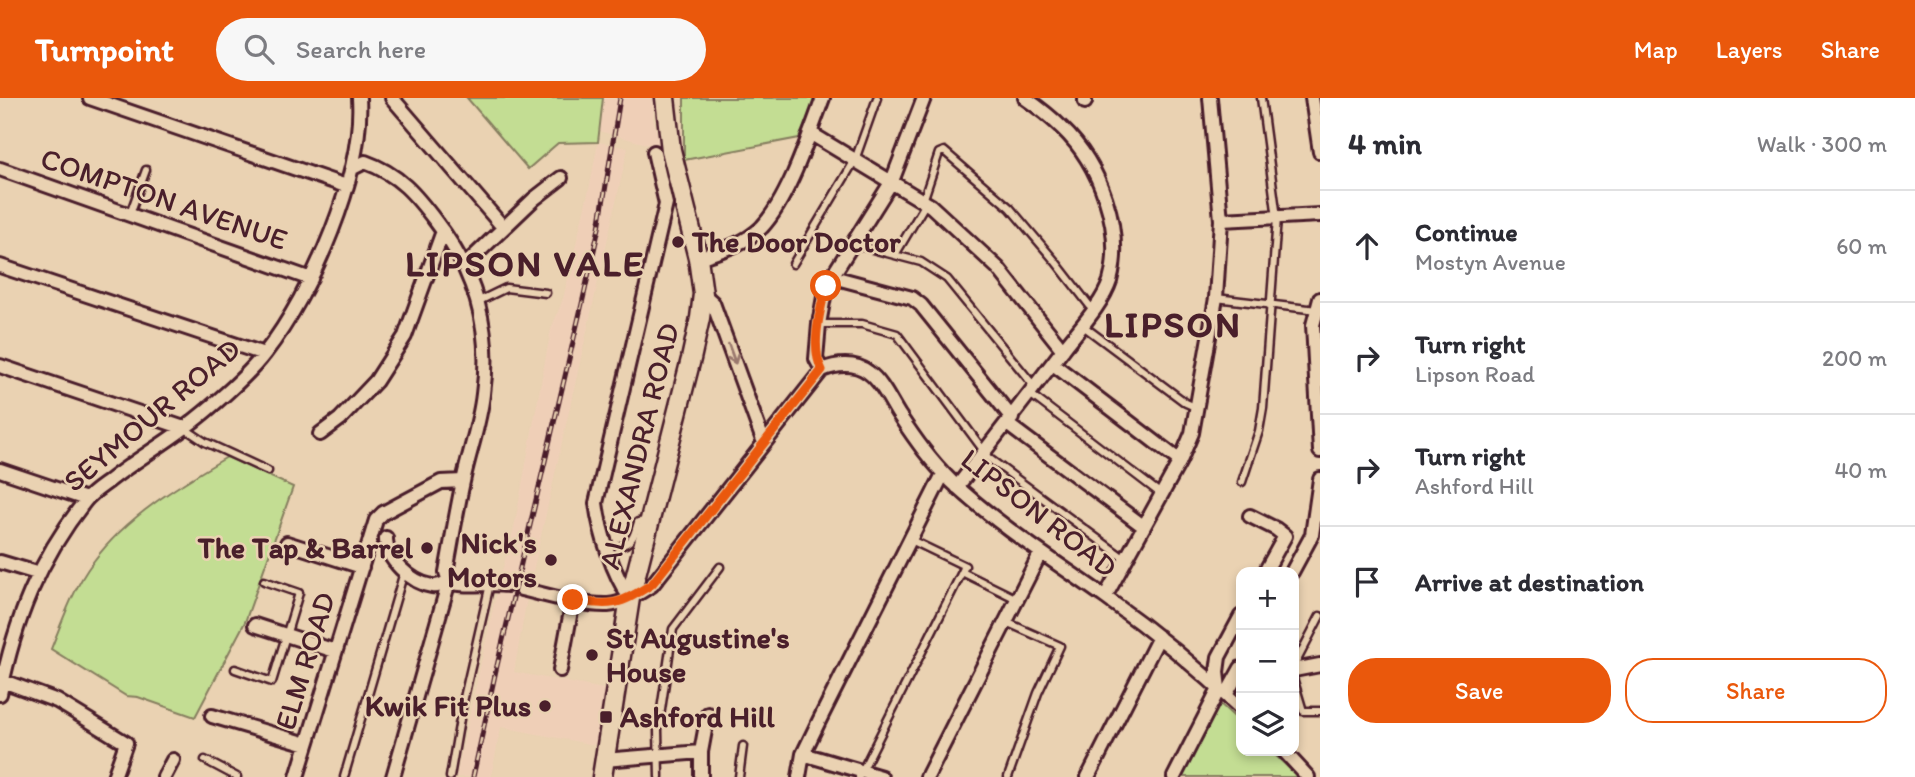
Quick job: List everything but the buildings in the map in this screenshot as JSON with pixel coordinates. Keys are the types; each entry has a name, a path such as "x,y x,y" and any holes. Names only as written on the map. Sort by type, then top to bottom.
{"main road":[{"path":"665,98 674,202 698,258 703,294"},
{"name":"ALEXANDRA ROAD","path":"610,768 630,598 700,318 703,294"}],"street":[{"path":"90,98 346,186"},
{"name":"SEYMOUR ROAD","path":"1,687 22,610 37,573 86,499 184,428 220,398 264,354 311,279 353,168 359,136 359,98"},
{"path":"392,98 503,228"},
{"path":"698,258 727,249 761,228 783,195 823,98"},
{"path":"521,589 608,605 630,598 652,584 822,370 816,359 826,286 892,181 924,98"},
{"path":"957,487 1082,325 1109,282 1114,251 1111,219 1101,188 1086,158 1064,130 1025,98"},
{"path":"1105,597 1180,461 1192,433 1216,298 1221,220 1210,98"},
{"path":"1312,98 1320,152"},
{"path":"810,132 924,202 998,268 1063,350"},
{"path":"630,598 620,583 598,520 596,503 674,202 654,152"},
{"path":"353,168 365,162 386,170 422,203 443,231 465,265 477,302 486,350 483,395 446,572 449,581 393,777"},
{"name":"COMPTON AVENUE","path":"0,169 311,279"},
{"path":"465,265 561,178"},
{"path":"1221,220 1320,215"},
{"path":"320,434 340,419 376,381 405,336 443,231"},
{"path":"0,267 264,354"},
{"path":"832,277 912,298 921,305 1009,421 1143,526"},
{"path":"703,294 713,303 764,443"},
{"path":"1319,304 1313,325 1317,340 1320,451"},
{"path":"1053,364 1180,461"},
{"name":"LIPSON ROAD","path":"822,370 836,365 848,365 867,371 881,387 928,457 957,487 1040,554 1159,637 1236,704"},
{"path":"0,366 184,428"},
{"path":"0,470 86,499"},
{"path":"799,777 803,754 943,474"},
{"path":"1295,567 1317,536 1320,479"},
{"name":"ELM ROAD","path":"297,777 376,520 383,513 441,482 463,481"},
{"path":"1250,516 1285,536 1268,567"},
{"path":"386,538 388,552 404,572 424,583 435,586 449,581 456,585 507,585"},
{"path":"287,543 362,566"},
{"path":"927,777 1040,554"},
{"path":"0,562 37,573"},
{"path":"560,670 573,600"},
{"path":"255,625 335,651"},
{"path":"1223,692 1217,671 1219,657 1236,625"},
{"path":"1088,777 1159,637"},
{"path":"1299,667 1320,665"},
{"path":"1174,777 1223,692 1236,678"},
{"path":"1,687 57,701 127,743 114,777"},
{"path":"701,777 701,752 708,714"},
{"path":"212,716 307,744"},
{"path":"610,768 659,756 701,752"},
{"path":"803,754 860,774 881,777"},
{"path":"1289,756 1308,777"},
{"path":"164,777 173,760"}],"lane":[{"path":"793,264 855,160 877,98"},
{"path":"1242,482 1259,431 1263,408 1277,218 1261,98"},
{"path":"895,255 924,202 939,153 944,151 1010,208 1093,310"},
{"path":"130,214 146,170"},
{"path":"853,244 921,262 947,279 1033,391 1161,494"},
{"path":"477,302 506,288 546,293"},
{"path":"1216,298 1270,304 1319,304"},
{"path":"819,324 862,324 897,334 984,453 1125,559"},
{"path":"1082,325 1195,407"},
{"path":"184,428 205,442 268,471"},
{"path":"623,545 634,538 638,522 650,522"},
{"path":"860,774 965,566 911,540"},
{"path":"659,777 658,730 673,629 720,567"},
{"path":"344,777 404,572"},
{"path":"962,572 1017,599"},
{"path":"235,669 272,682 299,593 264,581"},
{"path":"450,777 463,702 490,583"},
{"path":"1299,658 1319,620"},
{"path":"1006,622 1060,646 1038,693 1008,777"},
{"path":"1298,693 1303,710 1320,711"},
{"path":"739,777 743,746"},
{"path":"205,760 237,777"}],"shaded area":[{"path":"603,98 654,98 653,119 661,148 599,131"},
{"path":"598,142 628,148 530,585 500,578 514,528 551,329 563,299"},
{"path":"497,590 527,598 514,672 609,690 600,746 501,727 491,777 456,777"}],"green space":[{"path":"467,98 603,98 598,142 558,143 528,169"},
{"path":"684,98 816,100 799,138 684,160"},
{"path":"227,457 293,487 245,622 195,717 138,697 126,696 51,649 80,582 107,545 155,503"},
{"path":"1218,702 1236,718 1236,756 1276,756 1298,777 1181,777"}],"railway":[{"path":"473,777 599,228 620,98"}],"place":[{"name":"The Door Doctor","path":"678,242"},
{"name":"The Tap & Barrel","path":"427,548"},
{"name":"Nick's Motors","path":"551,560"},
{"name":"St Augustine's House","path":"592,655"},
{"name":"Kwik Fit Plus","path":"545,706"},
{"name":"Ashford Hill","path":"606,717"}],"district":[{"name":"LIPSON VALE","path":"525,263"},
{"name":"LIPSON","path":"1173,324"}],"route":[{"path":"573,600 608,605 627,600 652,584 822,370 816,359 826,286"}]}
